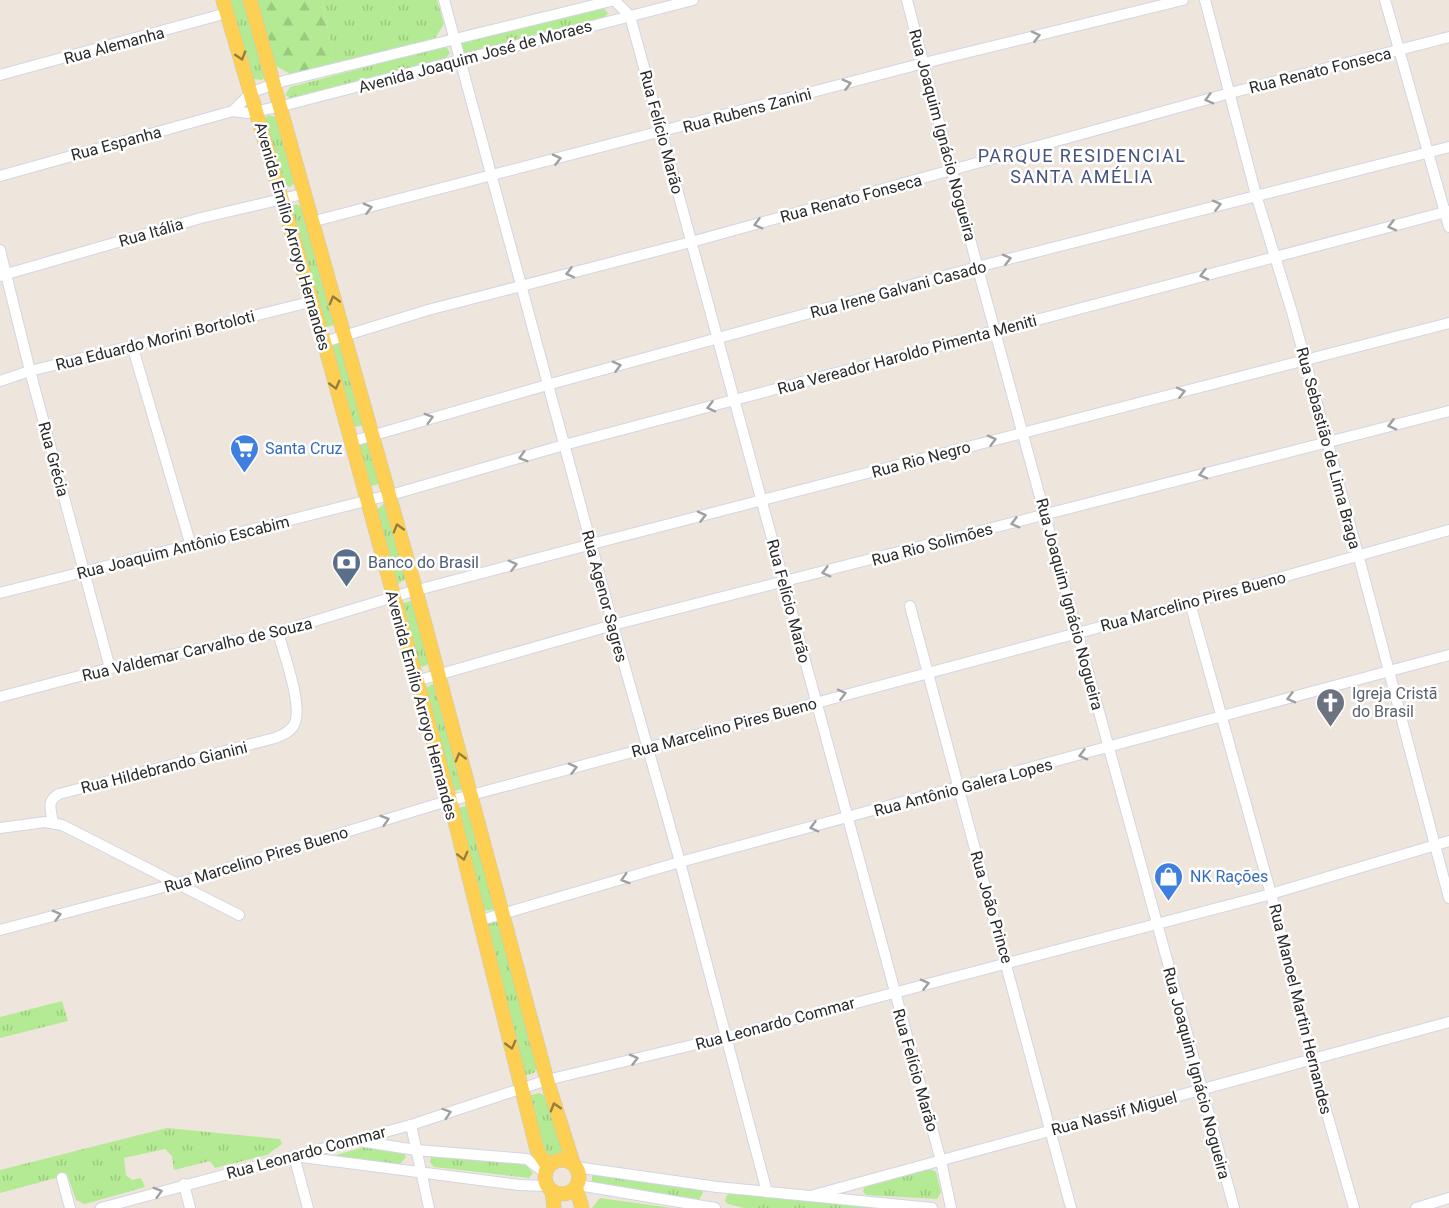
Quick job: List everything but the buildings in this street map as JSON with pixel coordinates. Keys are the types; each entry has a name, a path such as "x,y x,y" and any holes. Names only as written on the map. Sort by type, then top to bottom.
{"main road":[{"name":"Avenida Emílio Arroyo Hernandes","path":"250,0 282,106 303,194 416,591 547,1080 579,1175 577,1186 582,1208"},
{"name":"Avenida Emílio Arroyo Hernandes","path":"225,7 258,111 310,302 324,342 450,801 478,921 554,1208"},
{"path":"574,1165 560,1160 548,1179 567,1194 577,1186"}],"street":[{"name":"Rua Agenor Sagres","path":"444,0 613,626 680,862 767,1192"},
{"name":"Avenida Joaquim José de Moraes","path":"252,92 274,84 615,0"},
{"name":"Rua Felício Marão","path":"615,0 630,16 785,583 846,819 941,1161 951,1208"},
{"name":"Avenida Joaquim José de Moraes","path":"258,111 693,0"},
{"name":"Rua Joaquim Ignácio Nogueira","path":"908,0 993,330 1110,748 1234,1208"},
{"name":"Rua Rubens Zanini","path":"311,222 924,63 1183,0"},
{"name":"Rua Sebastião de Lima Braga","path":"1205,0 1256,195 1306,360 1449,898"},
{"path":"1385,0 1447,212 1449,227"},
{"name":"Rua Alemanha","path":"0,75 225,7"},
{"name":"Rua Renato Fonseca","path":"324,342 521,285 691,242 1230,93 1449,37"},
{"name":"Rua Espanha","path":"233,111 252,92"},
{"name":"Rua Espanha","path":"0,176 233,111 258,111"},
{"name":"Rua Irene Galvani Casado","path":"350,442 547,384 977,267 1449,147"},
{"name":"Rua Itália","path":"3,275 201,218 303,194"},
{"name":"Rua Vereador Haroldo Pimenta Meniti","path":"367,501 564,445 993,330 1447,212"},
{"name":"Rua Grécia","path":"0,250 3,275 110,668"},
{"name":"Rua Eduardo Morini Bortoloti","path":"0,381 132,345 310,302"},
{"name":"Rua Rio Negro","path":"393,598 592,544 1449,323"},
{"path":"132,345 191,546"},
{"name":"Rua Rio Solimões","path":"416,681 613,626 1449,411"},
{"name":"Rua Joaquim Antônio Escabim","path":"0,593 367,501"},
{"name":"Rua Marcelino Pires Bueno","path":"0,930 179,883 450,801 816,701 1190,603 1449,530"},
{"name":"Rua Valdemar Carvalho de Souza","path":"0,697 110,668 278,632 393,598"},
{"name":"Rua Manoel Martin Hernandes","path":"1190,603 1271,894 1311,1058 1354,1208"},
{"name":"Rua João Prince","path":"910,606 1008,963 1071,1208"},
{"name":"Rua Hildebrando Gianini","path":"53,822 50,804 59,794 275,738 288,732 295,723 296,700 278,632"},
{"name":"Rua Antônio Galera Lopes","path":"478,921 680,862 1449,655"},
{"path":"0,828 53,822 239,915"},
{"name":"Rua Leonardo Commar","path":"101,1208 411,1125 547,1080 726,1037 1271,894 1449,841"},
{"name":"Rua Nassif Miguel","path":"814,1195 1449,1022"},
{"path":"411,1125 429,1208"},
{"path":"354,1140 416,1150 526,1159 548,1179"},
{"path":"308,1208 294,1156 526,1186 548,1179"},
{"path":"574,1165 717,1188 814,1195 932,1208"},
{"path":"62,1178 70,1208"},
{"path":"184,1184 190,1208"},
{"path":"577,1186 715,1208 717,1188"},
{"path":"1416,1208 1449,1198"}],"green space":[{"path":"228,0 245,0 265,77 262,80 253,79"},
{"path":"257,0 322,0 335,63 290,74 276,66"},
{"path":"322,0 437,0 444,24 435,38 335,63"},
{"path":"602,7 608,13 605,17 463,54 461,44 463,43"},
{"path":"446,46 450,53 446,58 292,99 285,95 290,87"},
{"path":"268,115 276,117 295,182 290,187 284,185 264,119"},
{"path":"297,204 302,208 335,317 334,325 327,327 321,323 290,213 291,206"},
{"path":"338,344 343,348 363,425 356,427 351,423 331,346"},
{"path":"366,440 380,479 378,484 372,486 367,482 358,447 359,442"},
{"path":"384,504 387,506 408,577 398,584 394,580 376,510"},
{"path":"411,601 430,659 423,667 418,664 401,607 403,603"},
{"path":"432,684 436,687 462,789 454,791 449,788 424,689"},
{"path":"466,806 470,810 494,909 487,911 482,908 457,814 459,808"},
{"path":"497,920 501,924 537,1068 534,1073 527,1075 522,1072 486,928 488,923"},
{"path":"62,1001 68,1021 0,1038 0,1017"},
{"path":"540,1093 545,1096 564,1157 549,1161 529,1101 531,1095"},
{"path":"167,1128 280,1139 282,1144 267,1155 215,1168 210,1161 174,1170 172,1156 165,1149 124,1158 126,1175 132,1180 141,1178 145,1187 85,1204 76,1200 67,1174 64,1173 58,1174 56,1178 0,1193 0,1170"},
{"path":"365,1147 404,1153 406,1157 399,1165 338,1159 336,1155"},
{"path":"438,1154 526,1165 533,1173 529,1178 434,1167 430,1162 431,1157"},
{"path":"930,1169 936,1172 941,1192 937,1199 867,1195 863,1192 865,1185"},
{"path":"596,1173 702,1190 703,1193 698,1201 592,1183 592,1176"},
{"path":"731,1193 882,1208 744,1208 725,1201 727,1195"},
{"path":"600,1198 672,1208 592,1208"}],"place":[{"name":"Santa Cruz","path":"244,474"},
{"name":"Banco do Brasil","path":"347,588"},
{"name":"Igreja Cristã do Brasil","path":"1331,728"},
{"name":"NK Rações","path":"1169,902"}],"district":[{"name":"PARQUE RESIDENCIAL SANTA AMÉLIA","path":"1082,166"}]}
